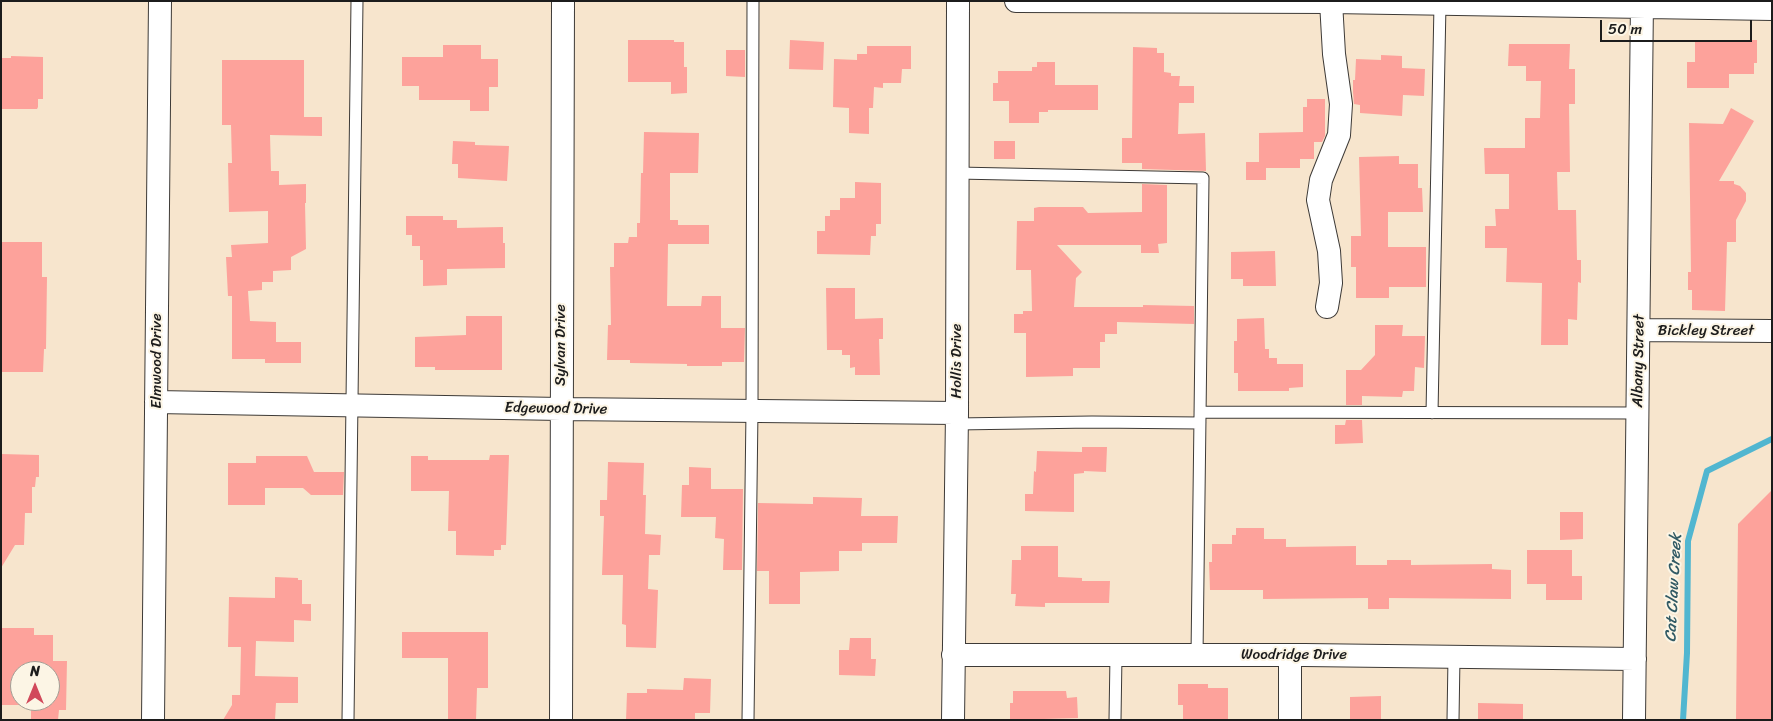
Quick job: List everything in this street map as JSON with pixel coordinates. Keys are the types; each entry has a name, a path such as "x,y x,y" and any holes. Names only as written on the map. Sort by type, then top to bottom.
{"street":[{"name":"Elmwood Drive","path":"153,720 160,1"},
{"name":"Sylvan Drive","path":"561,720 563,1"},
{"name":"Hollis Drive","path":"953,720 958,1"},
{"path":"1016,1 1642,4 1772,9"},
{"path":"1327,308 1332,284 1329,251 1318,200 1321,180 1340,135 1341,104 1334,54 1331,2"},
{"name":"Albany Street","path":"1634,720 1642,4"},
{"name":"Bickley Street","path":"1639,330 1772,331"},
{"name":"Edgewood Drive","path":"156,402 752,411 956,418"},
{"name":"Woodridge Drive","path":"953,655 1290,655 1635,659"},
{"path":"1290,655 1290,720"}],"lane":[{"path":"348,720 357,1"},
{"path":"748,720 754,1"},
{"path":"1432,413 1440,4"},
{"path":"958,174 1203,178 1197,655"},
{"path":"956,418 1092,422 1200,417 1432,413 1638,413"},
{"path":"1115,720 1116,655"},
{"path":"1453,720 1454,657"}],"building":[{"path":"628,40 674,40 674,42 684,42 684,67 687,67 687,93 671,94 671,82 628,82"},
{"path":"790,40 824,42 823,70 789,69"},
{"path":"1695,40 1757,40 1757,63 1754,63 1754,74 1729,74 1729,88 1687,88 1687,62 1695,62"},
{"path":"1509,44 1570,44 1569,69 1575,69 1575,104 1569,104 1570,172 1557,172 1558,210 1576,210 1577,260 1581,260 1581,283 1578,282 1577,320 1568,319 1568,345 1541,345 1542,283 1506,282 1507,248 1485,248 1485,226 1496,226 1495,209 1509,209 1509,174 1485,174 1484,148 1525,148 1525,118 1540,118 1541,81 1526,81 1526,66 1508,66"},
{"path":"443,45 481,45 481,59 498,59 498,87 489,87 489,111 470,111 470,100 419,100 419,86 402,86 402,57 443,57"},
{"path":"867,46 911,46 911,69 902,69 901,83 883,83 883,88 874,87 873,108 869,108 869,134 849,133 849,108 833,107 834,59 857,60 857,54 867,54"},
{"path":"1133,47 1157,48 1157,53 1164,53 1164,72 1171,73 1171,76 1180,76 1179,86 1194,86 1194,103 1179,103 1178,134 1205,133 1206,171 1142,169 1142,163 1122,163 1122,138 1132,138"},
{"path":"726,50 745,50 745,77 726,76"},
{"path":"1381,55 1402,56 1402,68 1425,69 1424,96 1403,95 1402,116 1360,113 1360,105 1354,104 1353,80 1355,80 1356,59 1381,60"},
{"path":"11,56 43,57 43,99 38,99 37,109 1,109 1,58 11,58"},
{"path":"222,60 304,60 304,117 322,117 322,136 270,135 271,171 279,171 279,185 306,184 306,249 291,257 291,270 273,271 273,282 262,282 262,290 248,291 250,321 276,322 276,342 301,342 301,363 265,363 265,359 232,359 232,296 228,296 226,257 232,257 231,245 268,243 268,211 229,212 228,163 232,163 231,125 222,125"},
{"path":"1037,62 1055,62 1055,85 1098,85 1098,110 1048,110 1048,112 1039,112 1039,123 1009,123 1009,101 993,101 993,83 998,83 998,71 1032,71 1032,67 1037,67"},
{"path":"1307,99 1325,99 1325,136 1322,142 1314,142 1314,159 1300,159 1300,168 1266,168 1266,180 1246,180 1246,162 1259,162 1259,133 1303,132 1303,107 1307,107"},
{"path":"1731,108 1754,121 1719,181 1734,181 1734,184 1740,186 1746,193 1746,201 1736,220 1736,242 1727,242 1725,311 1692,310 1692,290 1688,290 1688,272 1691,272 1689,123 1723,124"},
{"path":"644,132 699,133 698,173 670,173 670,220 678,220 678,225 709,225 709,244 668,244 667,306 701,306 702,296 721,296 721,328 745,328 744,362 722,362 722,366 687,366 687,364 630,363 630,360 607,360 608,325 611,325 610,267 614,267 614,243 628,243 629,237 637,237 637,223 640,223"},
{"path":"453,141 475,142 475,145 509,146 507,181 458,178 458,164 452,164"},
{"path":"994,141 1015,141 1015,159 994,159"},
{"path":"1399,156 1399,164 1418,164 1418,188 1422,188 1423,212 1388,212 1388,247 1426,247 1426,287 1389,287 1389,298 1356,298 1356,267 1351,267 1351,236 1361,236 1359,157"},
{"path":"855,182 881,183 881,224 876,224 876,236 871,236 870,255 817,254 817,231 825,231 825,216 830,216 830,210 840,210 840,198 855,198"},
{"path":"1142,184 1167,185 1167,243 1158,244 1159,253 1141,253 1141,245 1057,245 1082,272 1076,278 1074,307 1194,306 1194,324 1117,322 1117,334 1105,334 1105,342 1100,342 1100,368 1073,368 1073,376 1026,377 1026,333 1014,333 1014,314 1032,311 1031,270 1016,270 1017,221 1034,221 1034,208 1039,207 1083,207 1088,213 1142,212"},
{"path":"406,216 443,216 443,220 457,220 457,228 503,227 505,268 447,269 447,285 423,286 423,260 420,260 420,246 412,246 412,235 406,235"},
{"path":"1,242 42,242 42,277 47,277 46,349 44,349 43,372 1,372"},
{"path":"1275,251 1276,286 1243,286 1243,279 1231,279 1231,252"},
{"path":"826,288 855,288 855,319 883,318 883,339 879,339 880,375 855,375 855,367 850,368 850,355 842,355 842,350 827,350"},
{"path":"466,316 502,316 502,370 435,370 435,367 415,367 415,337 466,335"},
{"path":"1264,318 1265,349 1269,349 1269,358 1277,358 1277,364 1303,364 1303,387 1289,388 1289,391 1238,391 1238,373 1234,373 1234,341 1237,341 1237,319"},
{"path":"1375,325 1403,325 1402,336 1425,336 1424,368 1415,367 1414,391 1403,391 1402,397 1362,396 1362,405 1346,405 1346,370 1361,370 1375,355"},
{"path":"1346,420 1362,420 1363,443 1335,444 1335,425 1345,425"},
{"path":"1082,447 1107,447 1106,472 1084,471 1084,473 1074,474 1074,512 1025,511 1025,494 1033,494 1037,451 1082,452"},
{"path":"1,454 39,455 39,477 36,477 35,487 32,487 32,513 25,513 24,545 15,545 1,568"},
{"path":"490,455 509,455 506,545 501,545 501,550 494,550 494,556 456,555 456,531 448,531 449,491 411,491 411,456 428,456 428,460 489,460"},
{"path":"256,456 307,456 314,472 344,472 343,495 311,495 303,488 265,488 265,505 228,505 228,463 256,463"},
{"path":"608,462 644,463 643,495 646,495 645,534 661,535 660,555 649,555 648,589 658,590 656,648 626,647 626,625 622,624 623,575 602,575 604,516 600,516 600,500 607,500"},
{"path":"689,467 711,468 711,489 743,489 742,570 723,570 724,539 715,538 716,517 681,517 682,485 689,485"},
{"path":"1772,490 1772,720 1736,720 1738,524"},
{"path":"813,497 862,498 861,516 898,516 897,543 862,543 862,551 839,551 839,571 800,572 800,604 769,604 769,571 757,571 758,503 813,504"},
{"path":"1560,512 1583,512 1583,539 1560,540"},
{"path":"1236,528 1264,528 1264,539 1286,539 1286,547 1356,546 1356,565 1387,565 1387,560 1411,560 1411,565 1492,564 1492,569 1511,570 1511,599 1389,598 1389,609 1368,609 1368,598 1263,599 1263,590 1210,590 1209,562 1212,562 1212,544 1232,544 1232,535 1236,535"},
{"path":"1021,546 1058,546 1058,577 1082,578 1082,581 1110,581 1109,603 1045,603 1045,607 1015,606 1016,594 1011,594 1012,560 1021,560"},
{"path":"1527,550 1572,550 1572,576 1582,576 1582,600 1546,600 1546,584 1527,584"},
{"path":"275,577 298,578 298,580 302,580 302,604 311,604 311,621 294,620 294,642 256,641 255,676 298,677 298,703 276,703 275,720 223,720 232,705 232,695 240,695 241,647 228,647 229,597 275,598"},
{"path":"1,628 34,628 34,635 53,635 53,661 10,661 10,705 1,705"},
{"path":"402,632 488,632 488,688 477,688 476,720 448,720 448,658 402,658"},
{"path":"850,638 871,638 871,659 876,659 875,676 839,675 839,650 849,650"},
{"path":"60,661 67,661 66,710 60,710"},
{"path":"684,678 711,679 710,713 695,713 695,720 626,720 627,693 647,693 647,689 683,690"},
{"path":"1178,684 1208,684 1208,688 1228,688 1228,720 1183,720 1183,705 1178,705"},
{"path":"1013,691 1066,691 1067,698 1077,697 1078,718 1010,720 1010,703 1013,703"},
{"path":"1381,696 1381,720 1350,720 1350,697"},
{"path":"1478,703 1523,704 1523,720 1478,720"},
{"path":"31,711 59,711 58,720 31,720"}],"waterway":[{"name":"Cat Claw Creek","path":"1683,720 1687,653 1688,541 1707,471 1772,439"}]}
